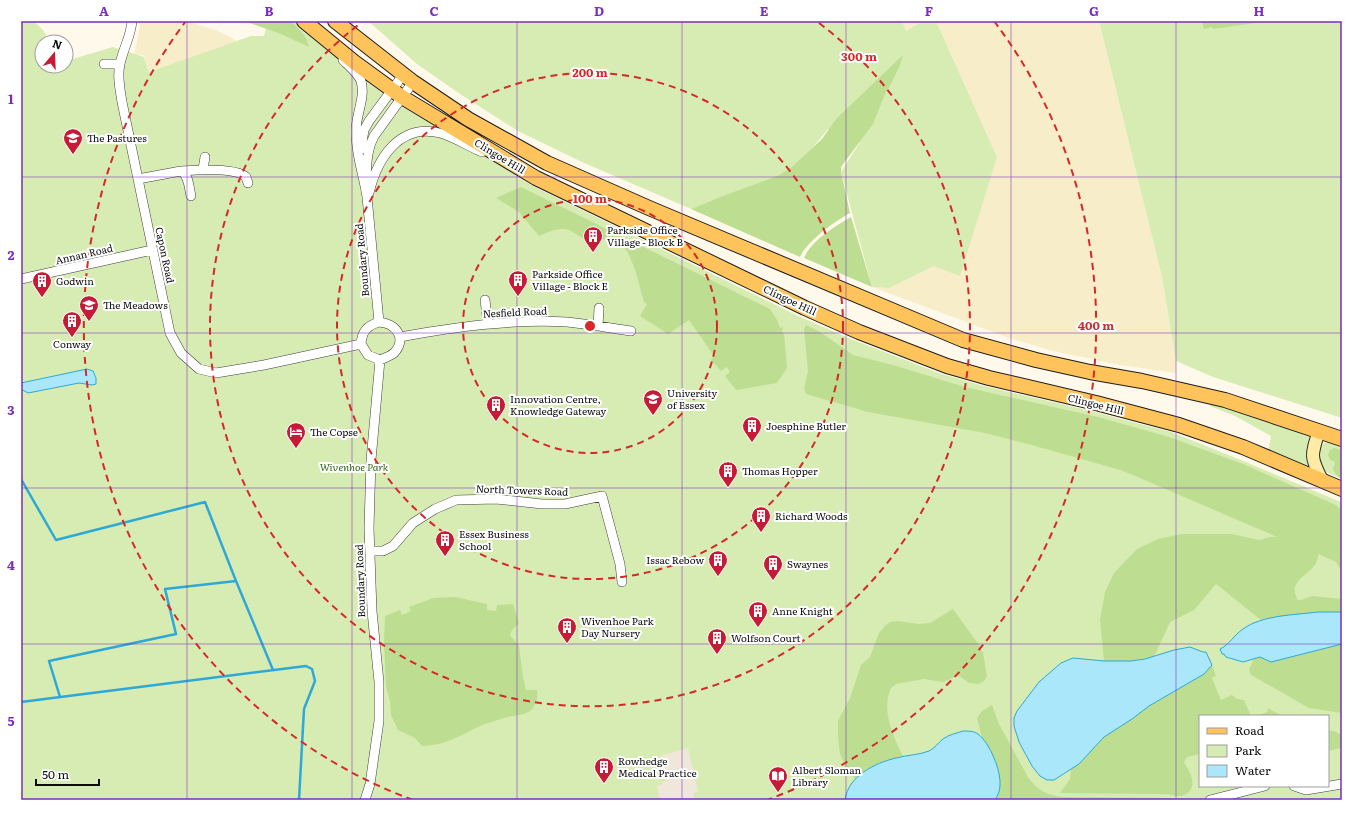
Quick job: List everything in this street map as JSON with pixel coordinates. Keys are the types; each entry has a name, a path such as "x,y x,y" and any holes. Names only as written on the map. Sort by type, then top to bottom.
{"main road":[{"name":"Clingoe Hill","path":"335,21 408,78 468,119 547,163 963,340 1057,365 1142,381 1225,400 1342,439"},
{"name":"Clingoe Hill","path":"307,24 397,94 536,178 805,308 860,332 947,366 988,378 1096,403 1179,425 1243,447 1342,489"},
{"path":"1319,431 1312,453 1314,465 1322,480"}],"street":[{"name":"Capon Road","path":"132,21 129,38 120,64 119,80 122,102 170,333 181,353 199,369 216,373 273,363 362,344"},
{"name":"Boundary Road","path":"307,24 343,60 360,80 362,96 356,120 356,134 360,166 368,197 379,322"},
{"path":"104,64 120,64"},
{"name":"Boundary Road","path":"365,182 368,153 371,143 397,94 408,78"},
{"name":"Boundary Road","path":"360,166 364,130 369,121 397,94 408,78"},
{"name":"Boundary Road","path":"368,197 374,173 391,147 410,135 424,132 439,133 448,136 536,178"},
{"path":"203,169 205,157"},
{"path":"138,179 181,171 203,169 240,173 246,177 248,183"},
{"path":"181,171 185,173 187,177 191,196"},
{"name":"Annan Road","path":"21,279 152,250"},
{"path":"485,300 488,324"},
{"path":"598,326 599,308"},
{"path":"379,322 387,322 392,325 397,330 400,338 394,352 380,360 368,355 362,344 364,332 370,325 379,322"},
{"name":"Nesfield Road","path":"400,338 509,322 552,322 598,326 631,331"},
{"name":"Boundary Road","path":"365,800 370,784 376,745 380,700 372,611 369,528 371,460 380,360"},
{"path":"273,363 276,372"},
{"name":"North Towers Road","path":"370,551 383,551 393,546 413,523 434,510 456,500 496,499 542,504 565,504 602,496 620,564 622,582"},
{"path":"1329,786 1342,784"},
{"path":"1210,800 1261,787"},
{"path":"1297,787 1306,790 1324,787"}],"shaded area":[{"path":"140,21 187,21 218,31 237,41 149,73 144,55 134,55"},
{"path":"902,21 923,21 906,31"},
{"path":"936,21 1099,21 1162,277 1176,361 1176,373 1120,365 1053,351 1012,339 872,287 889,288 934,266 997,157"},
{"path":"688,748 698,791 693,793 695,800 660,800 657,786 666,781 660,756"}],"green space":[{"name":"Wivenhoe Park","path":"21,21 34,21 45,34 34,34 34,74 74,74 74,59 113,47 144,57 149,72 251,36 264,36 268,21 295,21 345,65 393,101 533,186 796,315 851,339 939,373 980,385 1087,410 1171,432 1342,503 1342,800 21,800"},
{"path":"244,21 291,21 305,36 309,47 281,34"},
{"path":"368,21 902,21 906,31 923,21 936,21 997,157 960,276 934,266 889,288 872,287 841,172 860,142 828,129 810,151 794,166 779,175 691,209 582,162 518,131 460,94 417,64"},
{"path":"1099,21 1342,21 1342,418 1213,377 1176,361 1162,277"},
{"path":"1202,21 1270,21 1204,29"},
{"path":"903,55 900,65 885,94 873,124 841,167 850,213 829,226 815,238 800,257 691,209 779,175 793,166 822,139 836,119"},
{"path":"521,187 770,309 780,328 783,327 782,332 784,333 787,368 777,383 736,390 725,376 730,372 727,367 721,371 711,360 714,356 689,320 668,334 640,316 647,304 644,302 634,267 626,249 621,243 612,239 587,240 571,231 563,229 555,230 539,236 519,212 496,198"},
{"path":"851,217 872,287 804,258 812,245"},
{"path":"806,325 820,332 853,355 893,365 965,387 1098,417 1169,437 1243,464 1336,505 1342,511 1342,572 1336,562 1318,554 1317,561 1313,567 1298,581 1295,586 1295,592 1298,600 1312,596 1342,599 1342,612 1318,612 1261,620 1216,584 1194,610 1170,622 1154,657 1131,661 1104,661 1100,620 1105,592 1114,573 1137,549 1158,539 1181,534 1232,534 1259,540 1277,537 1120,470 985,433 868,412 806,394 804,388 808,371 804,329"},
{"path":"1211,402 1310,435 1306,452 1308,466 1306,467 1268,452 1271,436 1235,416 1210,406"},
{"path":"1326,442 1332,442 1342,446 1342,454 1341,450 1335,462 1334,470 1338,477 1328,473 1320,467 1318,455 1321,447"},
{"path":"1335,448 1341,450 1342,454 1342,479 1338,477 1333,470 1335,462 1330,460 1328,455 1330,450"},
{"path":"455,597 487,604 487,610 496,611 497,605 513,604 519,623 512,630 510,635 519,646 526,690 537,690 537,700 535,705 528,712 484,724 445,742 422,746 415,738 398,730 391,715 390,701 386,687 384,642 385,616 400,610 402,615 411,611 409,607 433,598"},
{"path":"953,609 979,645 983,653 987,676 984,681 978,684 969,683 957,676 943,682 924,679 896,684 891,688 887,705 892,731 903,756 878,764 855,779 847,769 840,754 838,721 850,698 861,665 870,657 879,633 890,622 898,621 919,624 930,623"},
{"path":"1342,644 1342,713 1309,708 1251,675 1249,670 1254,658 1260,657 1271,662"},
{"path":"1212,665 1216,676 1212,678 1221,700 1232,695 1237,699 1244,700 1251,715 1199,715 1199,754 1187,757 1184,762 1190,772 1192,780 1192,787 1186,794 1178,796 1166,794 1060,793 1070,779 1071,769 1079,764 1104,737 1149,706 1204,674"},
{"path":"992,705 999,724 1028,777 1035,786 1043,792 1063,797 1168,798 1176,800 995,800 992,753 982,738 977,718 982,711"},
{"path":"1268,708 1280,715 1260,715 1267,712"},
{"path":"1329,731 1334,731 1342,735 1342,748 1329,751"}],"water":[{"path":"87,369 93,371 96,378 96,384 92,385 79,383 28,393 21,389 21,383"},
{"path":"1318,612 1342,612 1342,644 1271,662 1260,657 1243,662 1226,657 1222,654 1220,649 1240,631 1251,624 1279,616"},
{"path":"1190,647 1206,652 1212,665 1204,674 1149,706 1104,737 1079,764 1054,780 1047,780 1040,776 1032,766 1019,742 1014,726 1014,718 1017,711 1039,682 1061,663 1073,658 1104,661 1131,661 1145,659 1174,650"},
{"path":"963,731 978,734 987,744 994,758 1000,779 1000,789 995,800 845,800 851,784 857,777 871,767 888,760 929,751 945,738"}],"waterway":[{"path":"21,479 56,540 205,502 236,581 165,589 176,634 49,661 60,697"},
{"path":"236,581 273,670"},
{"path":"21,702 306,666 312,669 315,681 304,709 299,800"}],"place":[{"name":"The Pastures","path":"73,155"},
{"name":"Parkside Office Village - Block B","path":"593,253"},
{"name":"Parkside Office Village - Block E","path":"518,297"},
{"name":"Godwin","path":"42,298"},
{"name":"The Meadows","path":"89,322"},
{"name":"Conway","path":"72,338"},
{"name":"University of Essex","path":"653,416"},
{"name":"Innovation Centre, Knowledge Gateway","path":"496,422"},
{"name":"Joesphine Butler","path":"752,443"},
{"name":"The Copse","path":"296,449"},
{"name":"Thomas Hopper","path":"728,488"},
{"name":"Richard Woods","path":"761,533"},
{"name":"Essex Business School","path":"445,557"},
{"name":"Issac Rebow","path":"718,577"},
{"name":"Swaynes","path":"773,581"},
{"name":"Anne Knight","path":"758,628"},
{"name":"Wivenhoe Park Day Nursery","path":"567,644"},
{"name":"Wolfson Court","path":"717,655"},
{"name":"Rowhedge Medical Practice","path":"604,784"},
{"name":"Albert Sloman Library","path":"778,793"}]}
